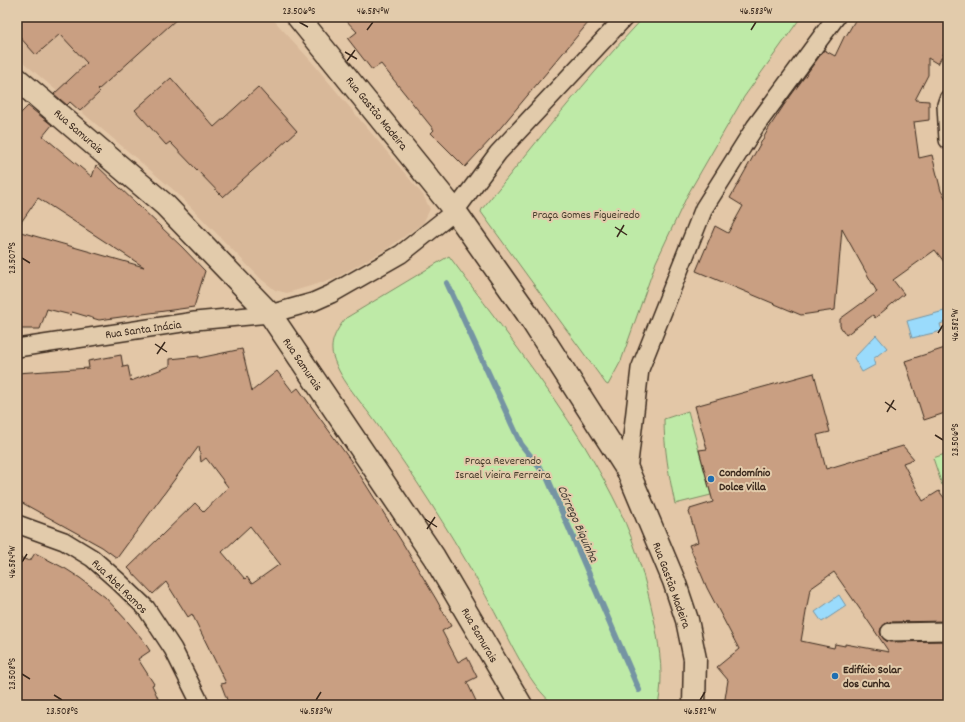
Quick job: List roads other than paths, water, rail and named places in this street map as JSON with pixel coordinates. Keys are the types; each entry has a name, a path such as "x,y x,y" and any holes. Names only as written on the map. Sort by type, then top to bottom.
{"street":[{"name":"Rua Gastão Madeira","path":"298,17 455,211"},
{"path":"625,17 498,153 455,211 527,313 628,471"},
{"path":"628,471 640,369 704,208 755,126 836,17"},
{"name":"Rua Samurais","path":"17,79 165,205 270,314 434,556 521,705"},
{"path":"948,99 946,105 948,140"},
{"name":"Rua Santa Inácia","path":"17,348 195,321 270,314 313,302 331,294 401,254 455,211"},
{"name":"Rua Gastão Madeira","path":"628,471 674,581 687,620 695,659 694,705"},
{"name":"Rua Abel Ramos","path":"17,524 64,541 92,558 146,608 173,649 201,705"},
{"path":"890,632 948,631"}],"water":[{"path":"948,310 948,321 940,324 942,331 912,338 907,321"},
{"path":"876,335 887,348 873,359 875,365 862,372 854,358"},
{"path":"839,595 846,606 822,622 815,612"}],"waterway":[{"name":"Córrego Biquinha","path":"447,283 521,444 547,477 639,690"}],"place":[{"name":"Condomínio Dolce Villa","path":"711,479"},
{"name":"Edifício Solar dos Cunha","path":"835,676"}],"park label":[{"name":"Praça Gomes Figueiredo","path":"586,214"},
{"name":"Praça Reverendo Israel Vieira Ferreira","path":"503,467"}]}
